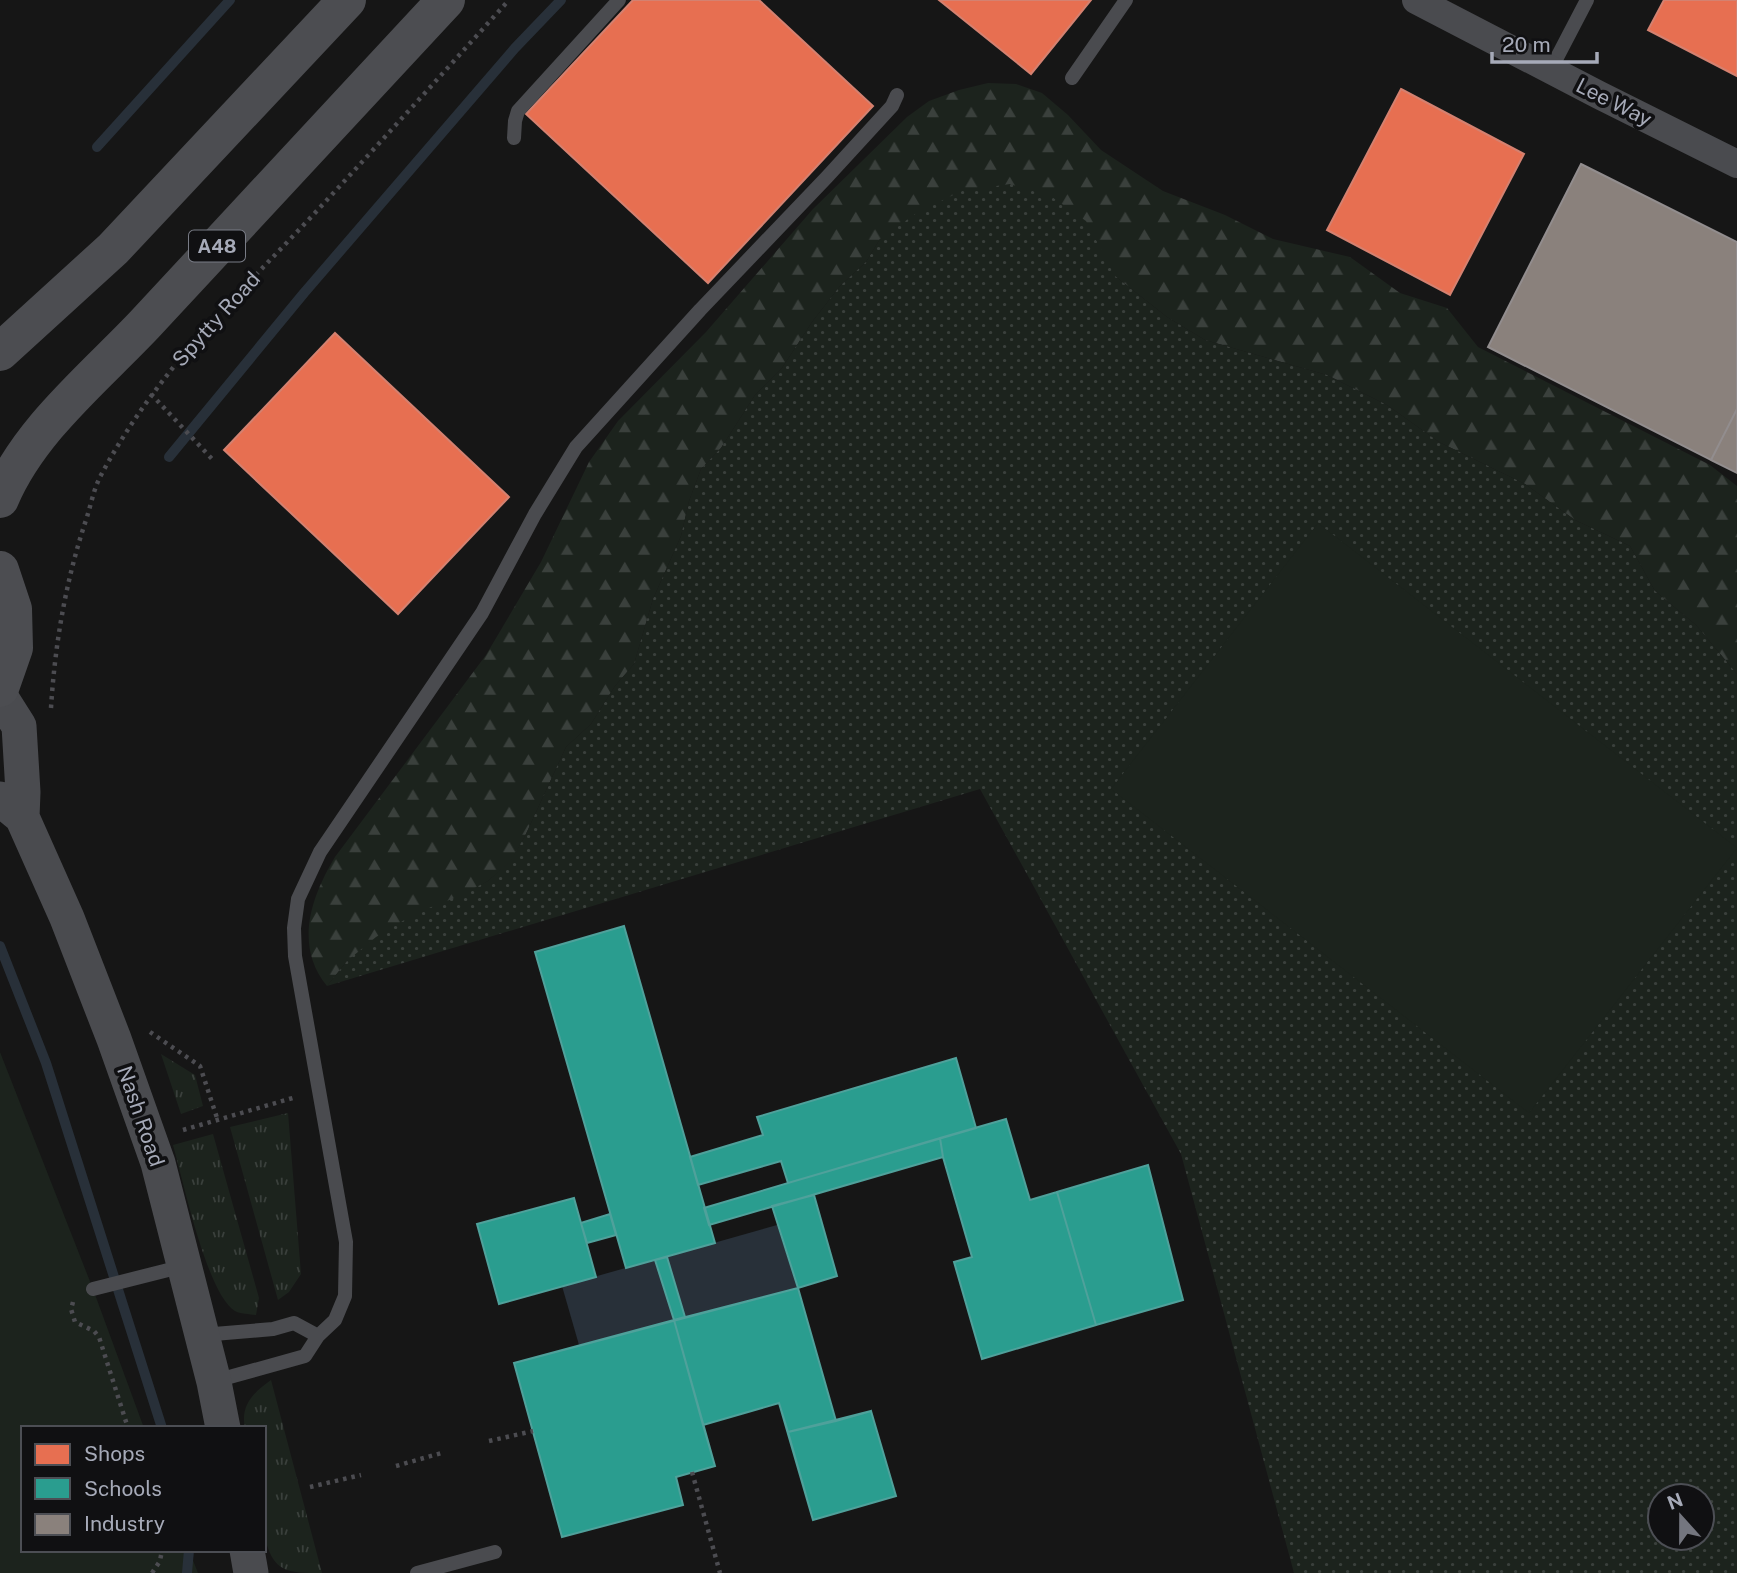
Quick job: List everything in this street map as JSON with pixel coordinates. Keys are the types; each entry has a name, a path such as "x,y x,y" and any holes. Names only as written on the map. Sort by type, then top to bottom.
{"main road":[{"path":"0,352 113,250 347,0"},
{"name":"A48","path":"0,499 37,436 446,0"},
{"path":"0,570 13,609 14,648 0,688"}],"street":[{"name":"Lee Way","path":"1416,0 1599,96 1737,164"},
{"name":"Nash Road","path":"0,696 19,726 23,792 11,808 67,918 158,1163 214,1382 223,1426"},
{"path":"247,1552 251,1573"}],"lane":[{"path":"514,138 518,111 619,0"},
{"path":"1072,78 1126,0"},
{"path":"1551,69 1587,0"},
{"path":"214,1382 304,1356 318,1336 335,1320 345,1296 346,1242 295,956 293,928 298,899 320,852 482,614 535,514 576,447 700,310 892,106 897,95"},
{"path":"93,1289 185,1266"},
{"path":"202,1335 273,1329 294,1323 318,1336"},
{"path":"417,1573 495,1552"}],"path":[{"name":"Spytty Road","path":"51,706 61,613 83,528 99,479 151,394 183,352 368,156 509,0"},
{"path":"151,394 214,461"},
{"path":"145,1028 200,1066 218,1121"},
{"path":"180,1131 291,1099"},
{"path":"93,1289 75,1298 71,1309 72,1316 75,1322 94,1331 99,1337 127,1426"},
{"path":"489,1441 533,1431"},
{"path":"396,1466 445,1452"},
{"path":"692,1472 720,1573"},
{"path":"310,1487 360,1475"},
{"path":"152,1573 160,1561 162,1552"}],"green space":[{"path":"988,83 1016,84 1042,93 1068,115 1101,150 1163,191 1225,215 1273,239 1350,257 1400,293 1447,308 1478,347 1710,465 1737,486 1737,674 1696,625 1655,591 1630,546 1575,520 1525,484 1439,442 1387,405 1327,375 1205,340 1167,317 1115,276 880,239 866,262 840,286 782,368 755,395 721,448 701,469 689,501 681,536 653,599 634,664 615,686 591,724 566,747 511,861 488,881 347,961 327,986 311,955 309,938 313,905 326,872 486,655 541,562 589,462 618,421 706,332 813,209 907,117 929,101"},
{"path":"1010,184 1052,197 1086,221 1115,276 1167,317 1205,340 1327,375 1387,405 1439,442 1525,484 1575,520 1630,546 1655,591 1696,625 1737,674 1737,1573 1294,1573 1181,1154 980,789 327,986 347,961 376,937 416,913 488,881 511,860 566,747 591,724 615,686 634,664 653,599 681,536 689,501 701,469 721,448 755,395 782,368 840,286 866,262 880,239 918,212 962,191"},
{"path":"1318,523 1737,848 1529,1113 1111,789"},
{"path":"0,1052 143,1426 21,1426 21,1552 190,1552 198,1573 0,1573"},
{"path":"161,1054 195,1075 203,1106 181,1114"},
{"path":"288,1113 301,1274 289,1292 278,1300 230,1127"},
{"path":"213,1134 259,1298 256,1315 235,1311 215,1283 197,1235 173,1145"},
{"path":"271,1380 322,1573 283,1568 267,1546 266,1426 245,1426 244,1420 247,1406 259,1389"}],"shaded area":[{"path":"777,1225 798,1288 579,1345 562,1286"}],"building: Shops":[{"path":"633,0 759,0 873,106 708,283 526,114"},
{"path":"939,0 1091,0 1031,74"},
{"path":"1664,0 1737,0 1737,76 1648,30"},
{"path":"1401,89 1524,154 1450,295 1327,230"},
{"path":"335,333 509,497 398,614 224,450"}],"building: Schools":[{"path":"624,926 715,1243 626,1268 535,952"},
{"path":"956,1058 976,1128 788,1183 781,1161 698,1185 690,1157 763,1135 757,1117"},
{"path":"1006,1119 1030,1200 1057,1192 1096,1325 982,1359 954,1262 972,1257 940,1138"},
{"path":"940,1138 943,1157 709,1225 704,1208"},
{"path":"1148,1165 1183,1300 1096,1325 1057,1192"},
{"path":"814,1195 837,1276 798,1288 772,1206"},
{"path":"574,1198 596,1277 499,1304 477,1224"},
{"path":"610,1214 616,1235 587,1243 581,1223"},
{"path":"667,1257 685,1317 674,1320 655,1260"},
{"path":"798,1288 836,1421 871,1411 896,1496 813,1520 779,1403 703,1425 715,1466 676,1477 683,1505 562,1537 514,1363"},
{"path":"798,1288 836,1421 788,1432 779,1403 703,1425 674,1320"},
{"path":"674,1320 715,1466 676,1477 683,1505 562,1537 514,1363"},
{"path":"871,1411 896,1496 813,1520 788,1432"}],"building: Industry":[{"path":"1581,164 1737,242 1737,409 1711,460 1488,347"},
{"path":"1737,409 1737,473 1711,460"}],"waterway":[{"path":"97,147 230,0"},
{"path":"169,457 304,293 515,48 561,0"},
{"path":"0,946 46,1063 161,1426"},
{"path":"187,1573 189,1552"}]}
